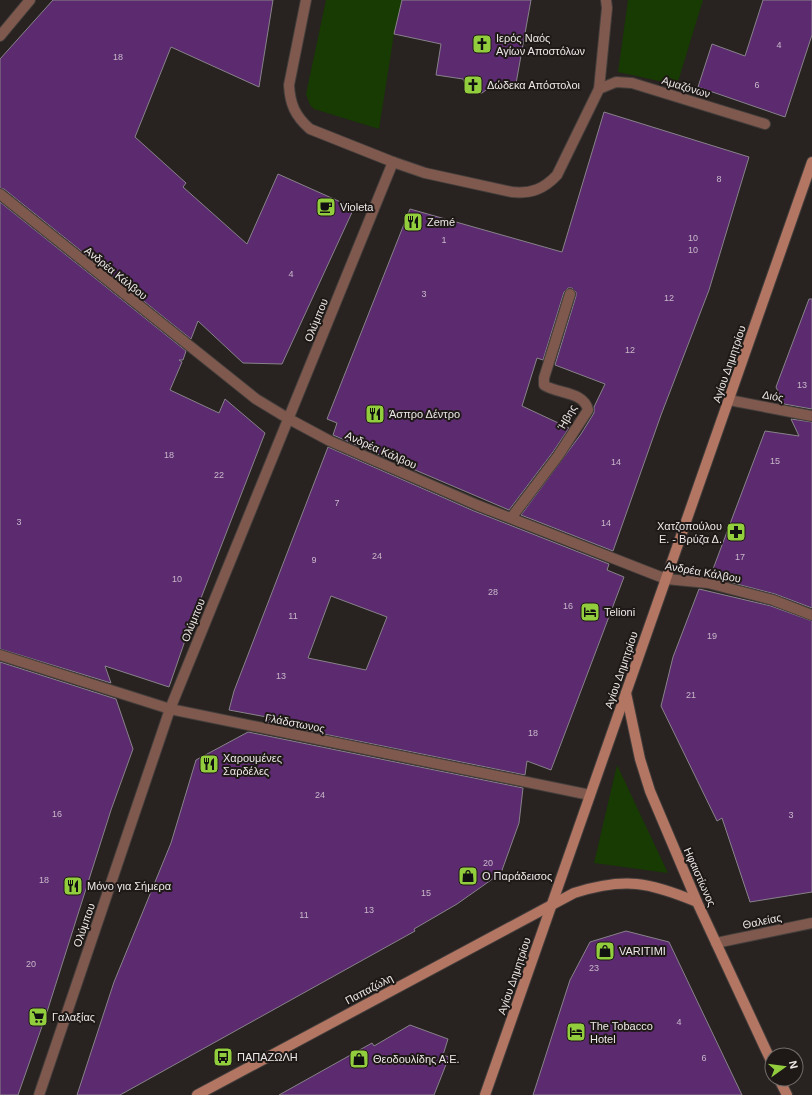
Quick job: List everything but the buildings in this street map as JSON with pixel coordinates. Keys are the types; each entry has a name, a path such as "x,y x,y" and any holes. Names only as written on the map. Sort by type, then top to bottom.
{"main road":[{"name":"Αγίου Δημητρίου","path":"485,1095 812,162"},
{"name":"Ηφαιστίωνος","path":"626,693 640,759 650,790 697,902 765,1047"},
{"name":"Παπαζώλη","path":"197,1095 574,892 620,883 647,884 697,902"}],"street":[{"path":"0,36 30,0"},
{"path":"306,0 289,85 293,110 300,121 310,129 425,173 512,192 524,193 537,191 548,184 557,175 599,89 607,8 606,0"},
{"name":"Αμαζόνων","path":"599,89 616,82 632,83 765,124"},
{"name":"Ολύμπου","path":"39,1095 170,710 393,162"},
{"name":"Ανδρέα Κάλβου","path":"0,194 256,399 330,441 511,518 666,579 708,583 773,600 812,615"},
{"name":"Ήβης","path":"511,518 558,456 588,410 586,403 581,398 544,385 544,378 570,294"},
{"name":"Διός","path":"729,400 812,416"},
{"name":"Γλάδστωνος","path":"0,654 170,710 590,795"},
{"name":"Θαλείας","path":"716,943 812,923"}],"green space":[{"path":"326,0 402,0 394,34 379,129 314,109 310,105 306,94"},
{"path":"628,0 703,0 677,85 618,72"},
{"path":"617,765 668,873 594,863"}],"place":[{"name":"Ιερός Ναός Αγίων Αποστόλων","path":"482,44"},
{"name":"Δώδεκα Απόστολοι","path":"473,85"},
{"name":"Violeta","path":"326,207"},
{"name":"Zemé","path":"413,222"},
{"name":"Άσπρο Δέντρο","path":"375,414"},
{"name":"Χατζοπούλου Ε. - Βρύζα Δ.","path":"736,532"},
{"name":"Telioni","path":"590,612"},
{"name":"Χαρουμένες Σαρδέλες","path":"209,764"},
{"name":"Ο Παράδεισος","path":"468,876"},
{"name":"Μόνο για Σήμερα","path":"73,886"},
{"name":"VARITIMI","path":"605,951"},
{"name":"Γαλαξίας","path":"38,1017"},
{"name":"The Tobacco Hotel","path":"576,1032"},
{"name":"ΠΑΠΑΖΩΛΗ","path":"223,1057"},
{"name":"Θεοδουλίδης Α.Ε.","path":"359,1059"}]}
